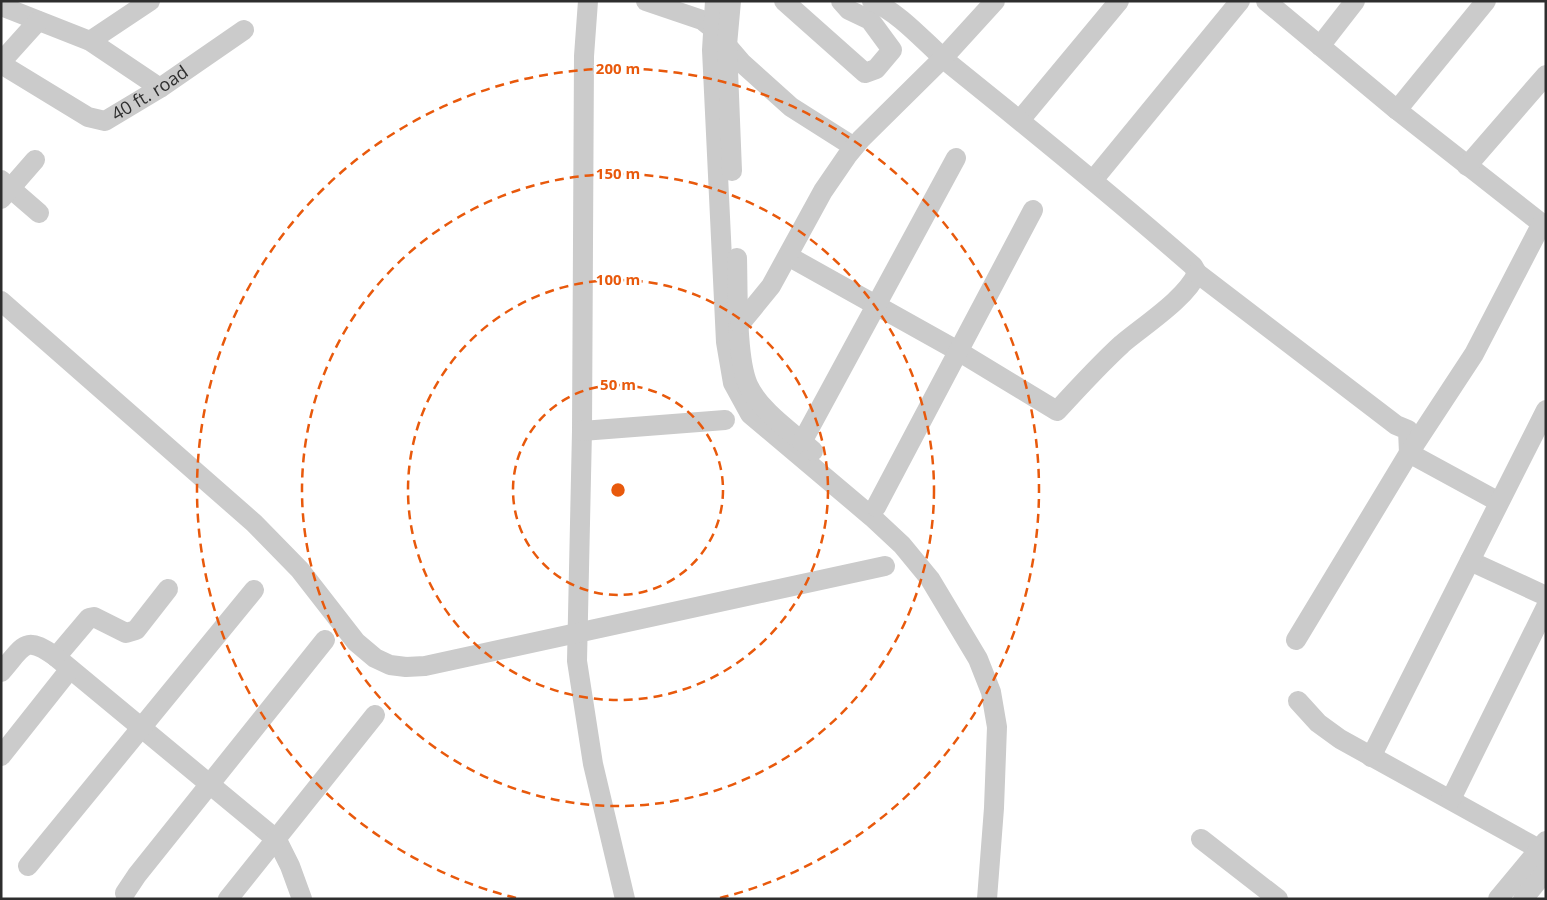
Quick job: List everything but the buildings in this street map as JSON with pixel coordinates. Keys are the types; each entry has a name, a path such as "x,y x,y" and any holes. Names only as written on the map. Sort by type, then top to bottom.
{"street":[{"path":"90,41 150,1"},
{"path":"588,1 584,56 582,431 576,634 577,661 593,764 625,899"},
{"path":"646,1 694,15 712,28 742,63 791,107 854,147"},
{"path":"715,1 712,28 726,342 729,368 738,395 750,414 872,517 902,545 952,605 978,659 995,707 997,756 987,899"},
{"path":"731,1 727,45 740,324 743,362 748,385 762,404 876,507 920,551 993,669 1004,699 1009,726 999,899"},
{"path":"784,1 865,73 876,69 892,50 870,20 849,10 841,1"},
{"path":"740,324 771,286 823,191 854,147 943,58 994,1"},
{"path":"1020,120 1119,1"},
{"path":"1094,179 1240,1"},
{"path":"1266,1 1397,110 1467,166 1524,208 1544,226 1474,354 1410,453 1296,640"},
{"path":"1320,46 1355,1"},
{"path":"1397,110 1486,1"},
{"path":"881,3 943,58 1094,179 1193,266 1197,273 1396,425 1408,430 1410,453"},
{"path":"1,6 90,41 160,88"},
{"path":"1,63 38,21"},
{"name":"40 ft. road","path":"1,63 88,117 105,121 160,88 244,30"},
{"path":"1467,166 1546,75"},
{"path":"802,442 877,307 956,158"},
{"path":"35,160 4,189 39,212"},
{"path":"876,507 1033,210"},
{"path":"788,256 958,351 1058,411 1122,344 1172,303 1194,280 1197,273"},
{"path":"1,301 254,523 300,570 356,642 374,658 390,665 406,667 424,666 885,566"},
{"path":"1371,757 1546,410"},
{"path":"582,431 725,420"},
{"path":"1410,453 1499,502"},
{"path":"1470,561 1546,596"},
{"path":"1,756 63,663 90,618 94,617 126,633 131,633 136,630 168,589"},
{"path":"28,866 254,590"},
{"path":"1451,800 1546,607"},
{"path":"125,893 210,782 326,640"},
{"path":"1,672 20,651 31,643 36,644 63,663 210,782 277,840 290,866 302,899"},
{"path":"1298,701 1318,723 1371,757 1543,848 1498,899"},
{"path":"228,899 375,715"},
{"path":"1202,839 1278,899"},
{"path":"1523,899 1546,871"}]}
